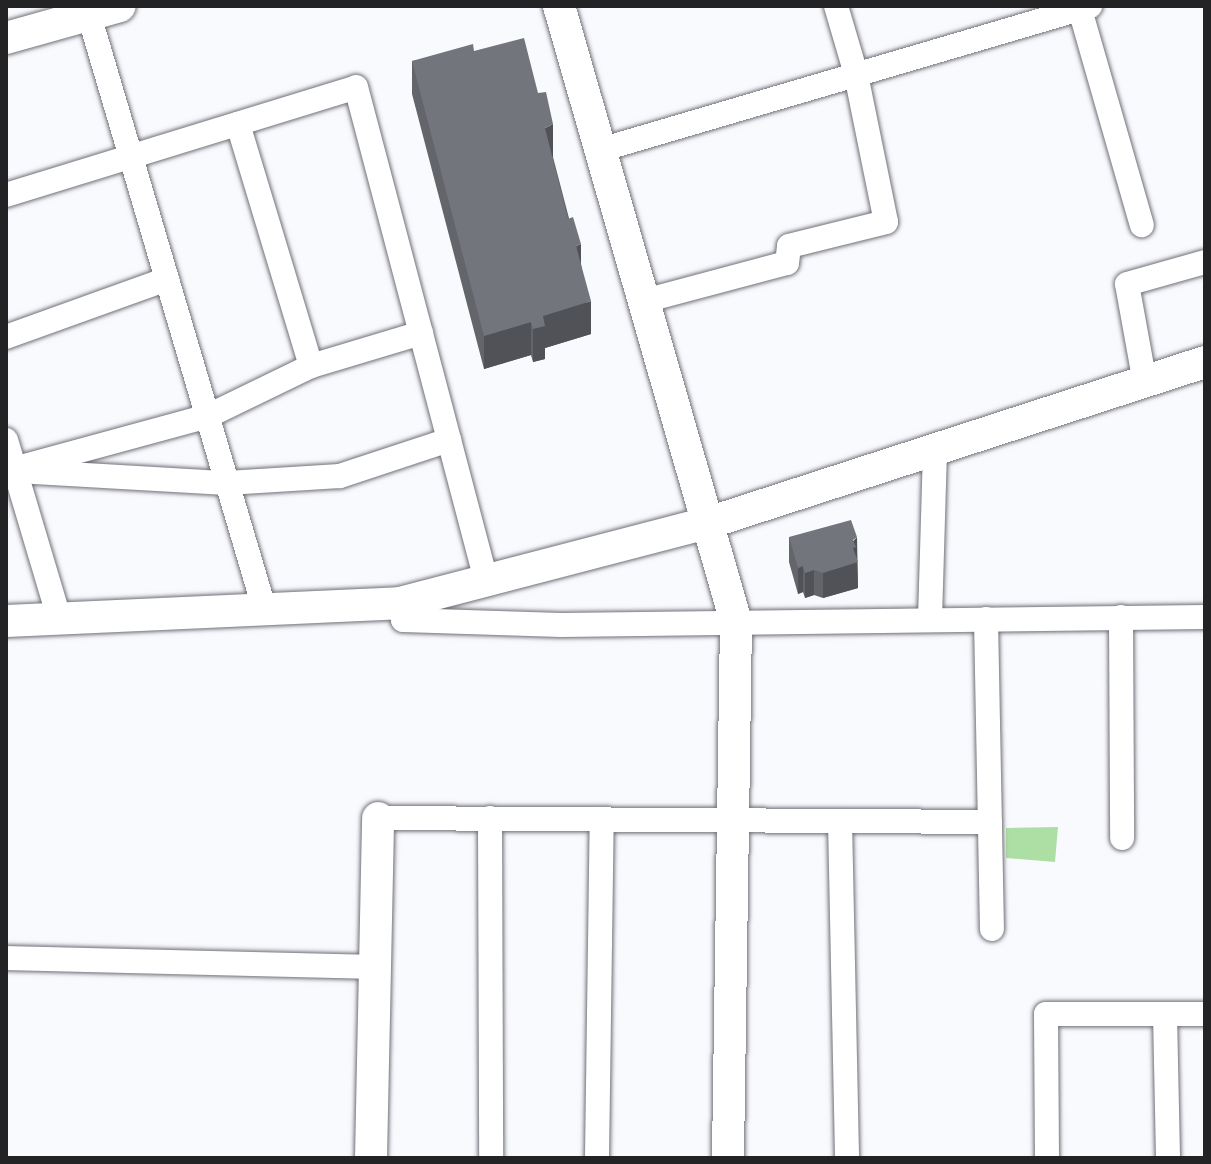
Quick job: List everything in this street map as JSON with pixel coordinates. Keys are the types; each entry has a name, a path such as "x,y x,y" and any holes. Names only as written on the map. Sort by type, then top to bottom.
{"street":[{"path":"6,38 120,6"},
{"path":"559,6 736,622 728,1158"},
{"path":"644,301 787,263 789,246 886,222 856,74 836,6"},
{"path":"600,150 1083,7 1142,225"},
{"path":"89,15 265,611"},
{"path":"6,195 356,87 486,580"},
{"path":"238,124 311,366"},
{"path":"1143,372 1127,284 1205,262"},
{"path":"6,337 167,279"},
{"path":"11,471 208,416 311,366 421,333"},
{"path":"6,621 400,603 708,523 1205,362"},
{"path":"6,440 11,471 59,618"},
{"path":"11,471 227,483 340,476 449,440"},
{"path":"930,619 935,449"},
{"path":"400,603 403,620 561,625 1205,617"},
{"path":"1121,617 1122,838"},
{"path":"986,619 992,929"},
{"path":"371,1158 378,818 990,822"},
{"path":"490,818 491,1158"},
{"path":"597,1158 602,819"},
{"path":"840,821 847,1158"},
{"path":"6,958 375,967"},
{"path":"1047,1158 1046,1014 1205,1014"},
{"path":"1165,1014 1168,1158"}],"green space":[{"path":"1058,827 1055,862 1006,858 1006,828"}],"building":[{"path":"524,38 538,93 546,92 553,124 545,128 568,219 573,217 581,244 576,246 591,301 543,316 545,326 533,329 531,322 484,336 412,61 473,44 474,51"},
{"path":"851,520 857,537 853,540 856,547 853,548 858,562 823,573 814,570 805,573 803,566 798,568 789,537"}]}
